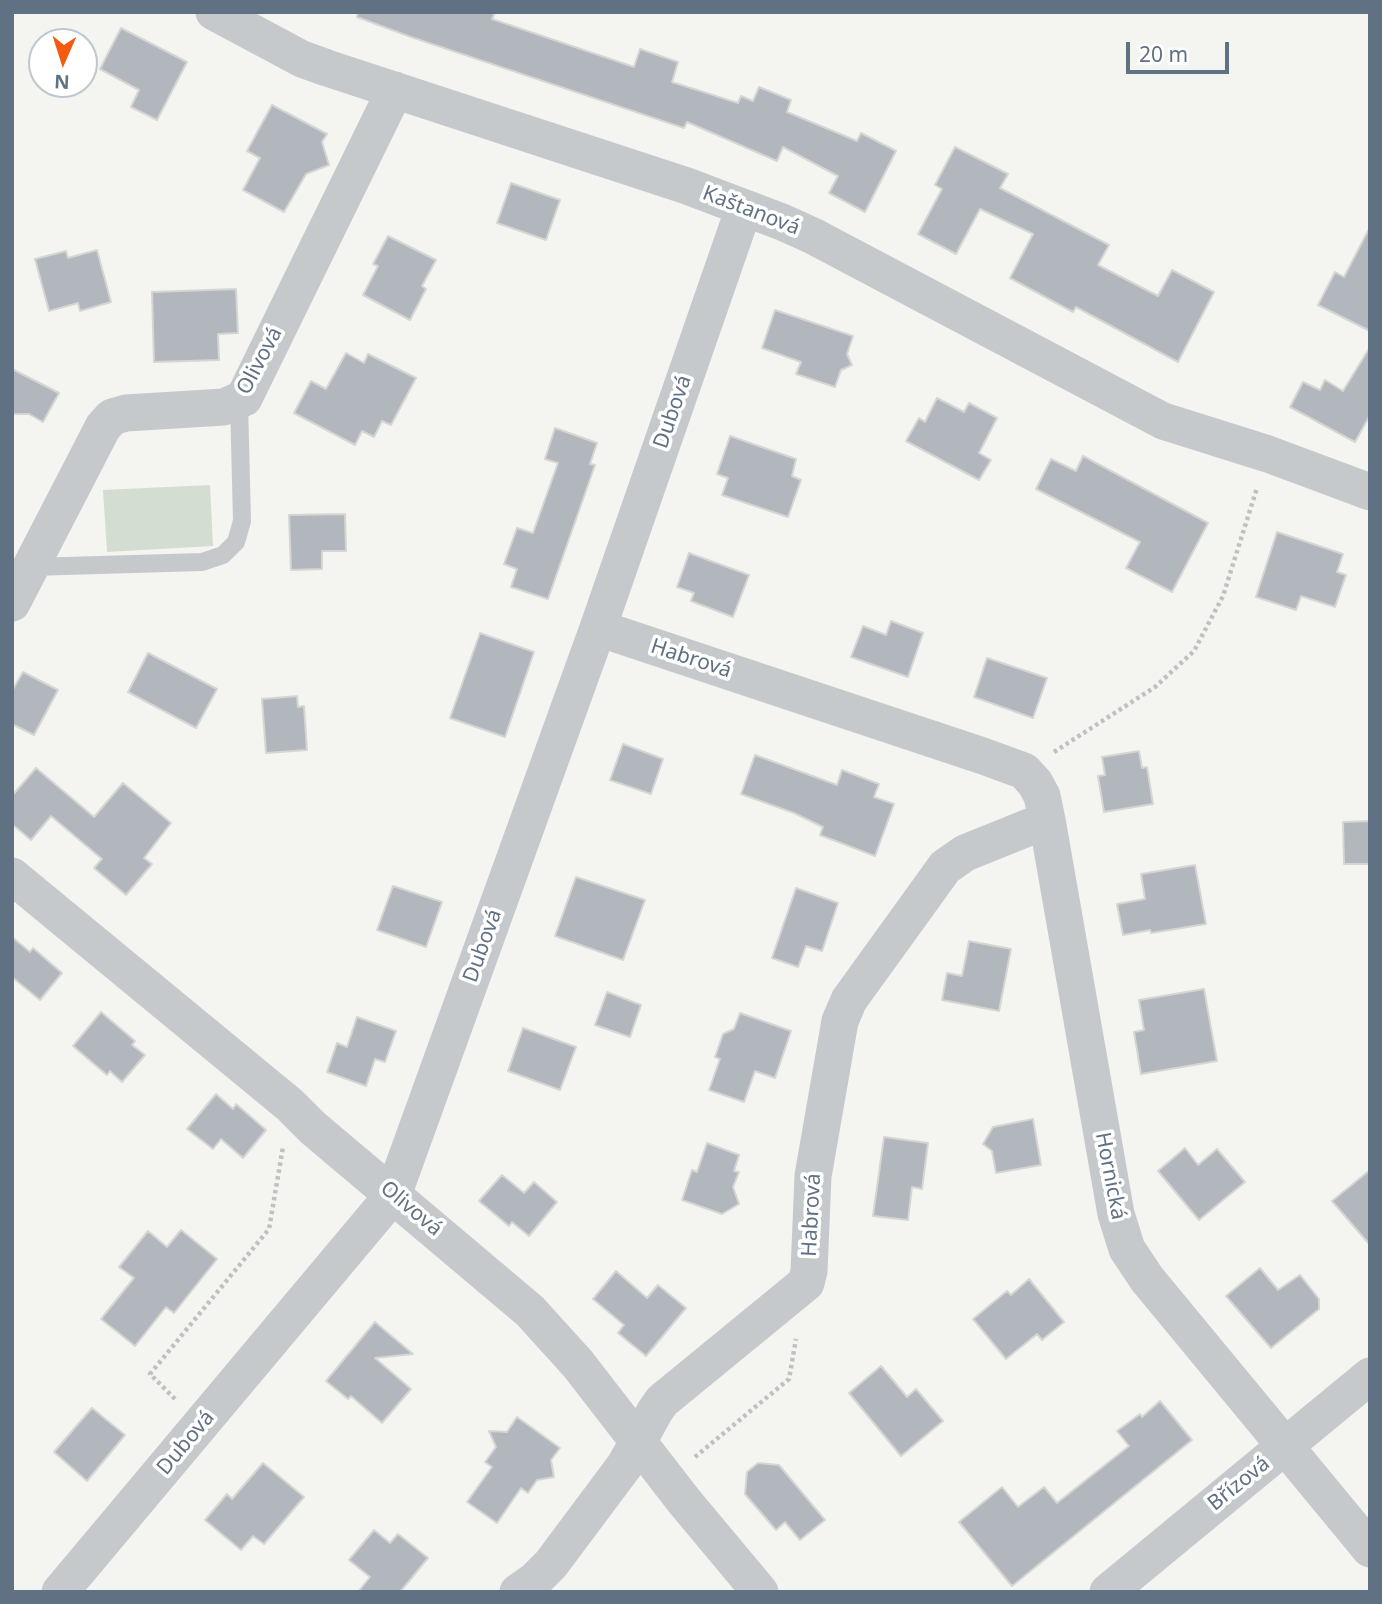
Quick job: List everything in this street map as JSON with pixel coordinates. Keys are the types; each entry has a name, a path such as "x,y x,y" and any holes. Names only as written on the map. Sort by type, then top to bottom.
{"street":[{"name":"Kaštanová","path":"215,12 302,58 687,186 813,236 1136,409 1187,430 1268,454"},
{"name":"Olivová","path":"12,603 103,427 112,417 126,413 224,407 239,402 247,393 394,90"},
{"name":"Dubová","path":"60,1592 393,1195 598,628 744,208"},
{"path":"1268,454 1370,492"},
{"name":"Habrová","path":"598,628 1024,771"},
{"name":"Hornická","path":"1024,771 1042,796 1121,1235 1127,1249 1147,1279 1370,1549"},
{"name":"Habrová","path":"518,1592 551,1564 625,1465 662,1401 806,1283 809,1271 813,1176 840,1021 849,1000 945,867 965,853 1047,820"},
{"name":"Olivová","path":"12,876 290,1105 313,1128 530,1311 578,1364 760,1592"},
{"name":"Břízová","path":"1108,1592 1370,1376"}],"lane":[{"path":"31,567 202,562 223,555 236,542 242,521 239,402"}],"path":[{"path":"1024,771 1155,687 1194,650 1223,596 1268,454"},
{"path":"201,1424 150,1374 269,1229 290,1105"},
{"path":"668,1480 789,1379 796,1338"}],"shaded area":[{"path":"210,485 213,546 107,552 103,490"}],"building":[{"path":"358,12 495,12 492,19 634,67 640,49 678,62 672,82 738,103 741,96 753,101 759,87 791,100 787,112 857,141 861,133 896,151 865,212 829,193 838,176 783,147 777,161 687,122 684,128 411,37 357,17"},
{"path":"121,28 187,62 157,120 131,107 139,90 100,69"},
{"path":"272,105 327,134 322,142 329,165 306,174 284,212 243,190 260,158 247,151"},
{"path":"955,147 1008,174 1000,188 1109,245 1098,265 1158,296 1172,270 1214,292 1178,362 1076,307 1073,312 1010,278 1033,234 980,209 956,254 918,234 942,189 935,185"},
{"path":"511,183 560,200 546,240 497,223"},
{"path":"1370,227 1370,331 1318,305 1335,272 1344,277"},
{"path":"388,236 436,260 422,286 426,289 410,320 363,295 378,266 373,264"},
{"path":"97,250 111,302 80,311 78,303 49,311 35,259 66,251 68,258"},
{"path":"236,289 238,333 218,334 219,360 154,362 152,292"},
{"path":"775,310 853,336 847,354 852,365 841,370 835,387 796,374 801,362 762,348"},
{"path":"1370,347 1370,415 1355,442 1290,407 1303,382 1320,390 1325,380 1343,391"},
{"path":"346,353 364,363 368,354 416,378 391,425 382,421 374,437 362,431 355,445 294,413 311,381 326,389"},
{"path":"12,369 59,393 43,422 29,414 12,414"},
{"path":"937,398 964,412 969,403 997,418 979,453 991,460 979,480 906,441 919,418 925,422"},
{"path":"555,428 597,443 590,464 595,465 548,599 511,587 517,569 504,564 517,528 533,533 558,463 545,459"},
{"path":"730,436 796,459 792,476 801,480 788,517 722,495 728,478 717,474"},
{"path":"1083,456 1208,523 1172,592 1126,568 1140,542 1036,489 1051,459 1076,471"},
{"path":"345,514 346,551 322,551 322,569 291,570 289,515"},
{"path":"1277,532 1343,554 1337,572 1346,575 1335,607 1301,596 1296,610 1256,597"},
{"path":"689,553 749,575 733,617 691,601 694,593 677,587"},
{"path":"891,621 923,633 908,677 851,657 863,626 886,635"},
{"path":"480,633 534,652 505,737 450,718"},
{"path":"148,653 217,689 196,728 128,692"},
{"path":"987,658 1047,678 1033,718 974,697"},
{"path":"23,672 58,690 34,735 12,724 12,691"},
{"path":"297,696 298,707 304,706 307,750 266,753 262,699"},
{"path":"623,744 663,759 651,794 610,780"},
{"path":"1139,751 1142,768 1147,767 1153,804 1104,812 1098,776 1105,775 1102,757"},
{"path":"755,755 837,785 842,770 879,784 874,797 894,804 875,856 820,835 823,827 794,813 741,794"},
{"path":"36,768 94,817 123,783 171,823 144,858 152,864 126,895 94,868 102,859 51,816 31,840 12,824 12,796"},
{"path":"1370,821 1370,864 1344,864 1343,822"},
{"path":"1195,865 1206,924 1123,935 1117,904 1145,899 1141,874"},
{"path":"576,877 645,900 623,960 555,936"},
{"path":"393,886 442,902 426,947 377,930"},
{"path":"796,888 838,903 822,951 806,946 798,967 772,958"},
{"path":"12,937 30,952 33,948 62,973 40,1000 12,977"},
{"path":"969,941 1011,949 999,1011 942,1000 947,973 962,976"},
{"path":"1204,989 1217,1061 1141,1074 1134,1032 1144,1030 1139,1000"},
{"path":"607,992 641,1005 630,1037 595,1025"},
{"path":"101,1012 135,1041 132,1045 145,1055 122,1082 110,1071 107,1075 73,1046"},
{"path":"740,1013 791,1031 775,1078 755,1071 744,1102 709,1090 720,1059 715,1057 723,1034 734,1029"},
{"path":"357,1017 396,1031 385,1062 375,1059 366,1086 327,1072 337,1043 347,1047"},
{"path":"523,1028 576,1047 560,1090 508,1071"},
{"path":"216,1094 233,1109 236,1104 266,1130 243,1158 221,1139 213,1149 187,1129"},
{"path":"1033,1119 1041,1165 996,1173 992,1151 983,1144 993,1127"},
{"path":"884,1137 928,1143 922,1189 912,1187 908,1220 873,1216"},
{"path":"707,1143 739,1155 734,1171 739,1172 733,1187 739,1204 722,1214 682,1200 692,1170 697,1172"},
{"path":"1185,1148 1198,1165 1217,1149 1245,1182 1199,1220 1158,1171"},
{"path":"1370,1170 1370,1245 1332,1201"},
{"path":"502,1175 524,1193 534,1182 557,1202 529,1236 512,1222 509,1226 479,1201"},
{"path":"181,1230 217,1259 174,1313 166,1307 135,1346 101,1319 134,1278 119,1267 148,1231 167,1247"},
{"path":"1260,1268 1278,1290 1300,1275 1319,1299 1319,1309 1271,1348 1226,1296"},
{"path":"616,1271 647,1298 658,1285 686,1308 646,1356 618,1333 624,1325 593,1299"},
{"path":"1029,1279 1064,1322 1042,1340 1037,1334 1006,1359 973,1319 1007,1291 1011,1295"},
{"path":"375,1322 413,1354 375,1358 411,1389 382,1423 351,1396 348,1399 326,1381"},
{"path":"881,1366 907,1397 916,1389 943,1421 901,1456 849,1393"},
{"path":"1160,1401 1192,1440 1012,1586 959,1522 1002,1487 1018,1507 1044,1487 1057,1503 1129,1446 1117,1431 1140,1414 1142,1417"},
{"path":"92,1408 125,1435 87,1481 54,1452"},
{"path":"517,1417 560,1448 551,1460 554,1477 537,1480 528,1493 521,1488 497,1523 467,1502 492,1467 485,1462 496,1447 489,1431 507,1432"},
{"path":"263,1463 304,1497 264,1544 253,1536 241,1550 205,1520 227,1494 232,1499"},
{"path":"758,1463 779,1465 825,1520 800,1540 785,1522 776,1530 745,1494 747,1472"},
{"path":"374,1530 390,1543 398,1534 428,1558 400,1592 358,1592 370,1577 349,1560"}]}
